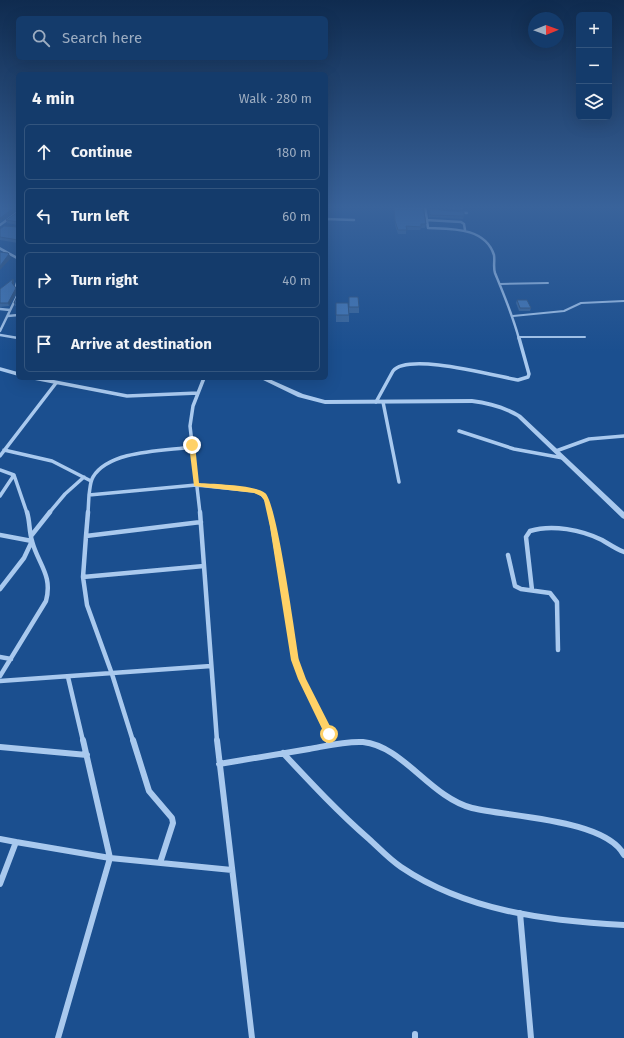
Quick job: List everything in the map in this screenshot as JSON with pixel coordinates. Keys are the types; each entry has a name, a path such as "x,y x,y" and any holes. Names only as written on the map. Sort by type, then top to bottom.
{"street":[{"path":"376,402 396,367 407,363 443,366 503,378 524,379 528,377 513,316 494,270 493,254"},
{"path":"8,255 16,258"},
{"path":"0,331 16,298"},
{"path":"0,309 10,310"},
{"path":"8,316 16,315"},
{"path":"0,335 16,338"},
{"path":"0,370 16,374"},
{"path":"43,380 127,396 198,393"},
{"path":"203,380 191,415 192,447 201,522 219,764 252,1038"},
{"path":"266,380 309,400 325,402 472,401 490,403 504,408 520,416 624,516"},
{"path":"0,456 56,383"},
{"path":"383,402 399,482"},
{"path":"459,431 514,449 563,458"},
{"path":"556,451 585,439 624,436"},
{"path":"160,863 173,823 173,816 169,810 154,799 149,791 112,674 87,605 83,577 89,495 91,481 100,469 120,457 192,447"},
{"path":"4,450 52,461 91,481"},
{"path":"0,470 14,475"},
{"path":"0,496 14,475"},
{"path":"0,676 46,601 49,590 48,579 32,538 28,516 14,475"},
{"path":"0,590 24,558 32,538 65,494 84,477"},
{"path":"89,495 196,485 254,491 263,494 267,500 273,527 295,660 302,679 328,729 329,745"},
{"path":"86,536 201,522"},
{"path":"532,590 526,537 527,532 533,528 579,533 602,540 624,552"},
{"path":"0,535 32,538"},
{"path":"508,555 515,586 521,589 550,593 557,602 558,650"},
{"path":"83,577 204,566"},
{"path":"0,657 11,659"},
{"path":"0,681 211,666"},
{"path":"58,1038 110,858 68,677"},
{"path":"219,764 329,745 361,742 375,744 388,750 436,790 452,800 472,808 539,818 604,835 620,846 624,855"},
{"path":"0,747 87,755"},
{"path":"283,754 362,833 401,866 442,889 485,904 520,913 586,923 624,925"},
{"path":"0,840 110,858 232,870"},
{"path":"0,884 16,842"},
{"path":"520,913 531,1038"}],"lane":[{"path":"500,284 548,282"},
{"path":"513,316 531,313 564,311 581,303 624,301"},
{"path":"519,337 585,337"}],"building":[{"path":"0,254 9,254 0,266"},
{"path":"13,279 12,283 16,288 8,303 0,303 0,289"},
{"path":"349,297 358,297 359,307 349,307"},
{"path":"517,300 527,300 531,308 520,308"},
{"path":"336,303 348,303 349,315 336,315"}],"route":[{"path":"192,445 196,485 259,492 263,494 267,500 273,527 289,632 295,660 302,679 328,729 329,734"}]}
